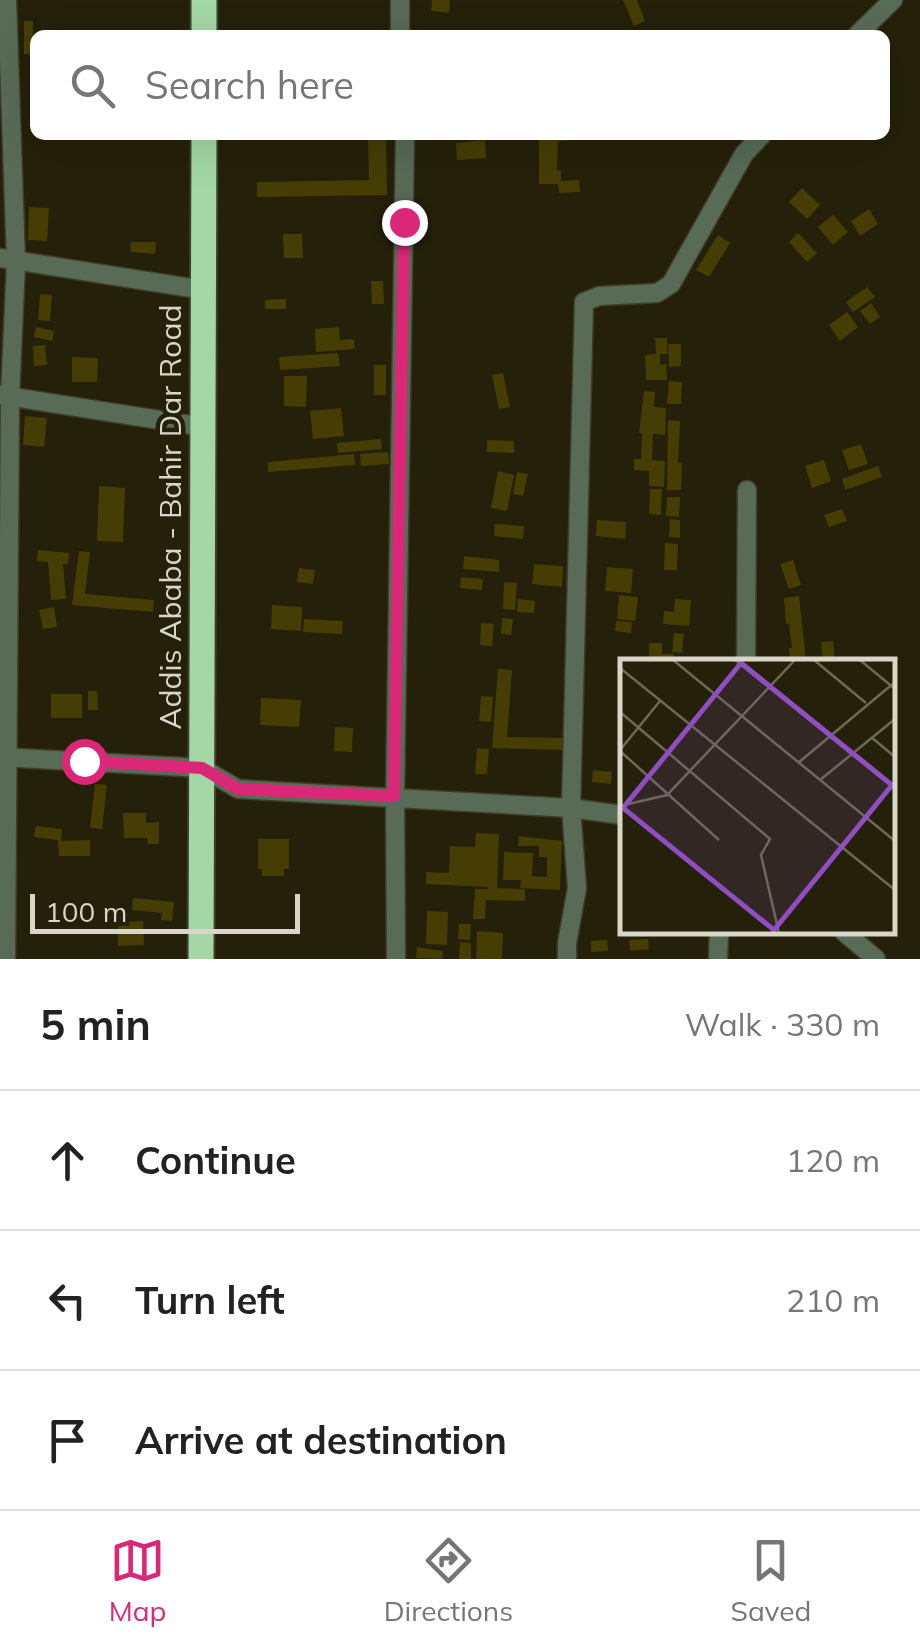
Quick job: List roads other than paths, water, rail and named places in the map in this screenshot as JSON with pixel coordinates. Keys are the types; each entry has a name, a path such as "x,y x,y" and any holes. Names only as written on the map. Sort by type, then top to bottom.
{"highway":[{"path":"204,0 204,30"},
{"name":"Addis Ababa - Bahir Dar Road","path":"201,959 204,140"}],"street":[{"path":"6,959 3,757 7,0"},
{"path":"400,0 400,30"},
{"path":"862,30 892,0"},
{"path":"396,959 394,796 405,140"},
{"path":"567,959 576,888 571,808 584,302 600,296 657,293 671,284 744,154 757,140"},
{"path":"8,260 204,290"},
{"path":"5,396 204,427"},
{"path":"746,659 747,490"},
{"path":"3,757 202,768 238,789 394,796 620,815"},
{"path":"718,959 720,934"},
{"path":"846,934 876,959"}]}
